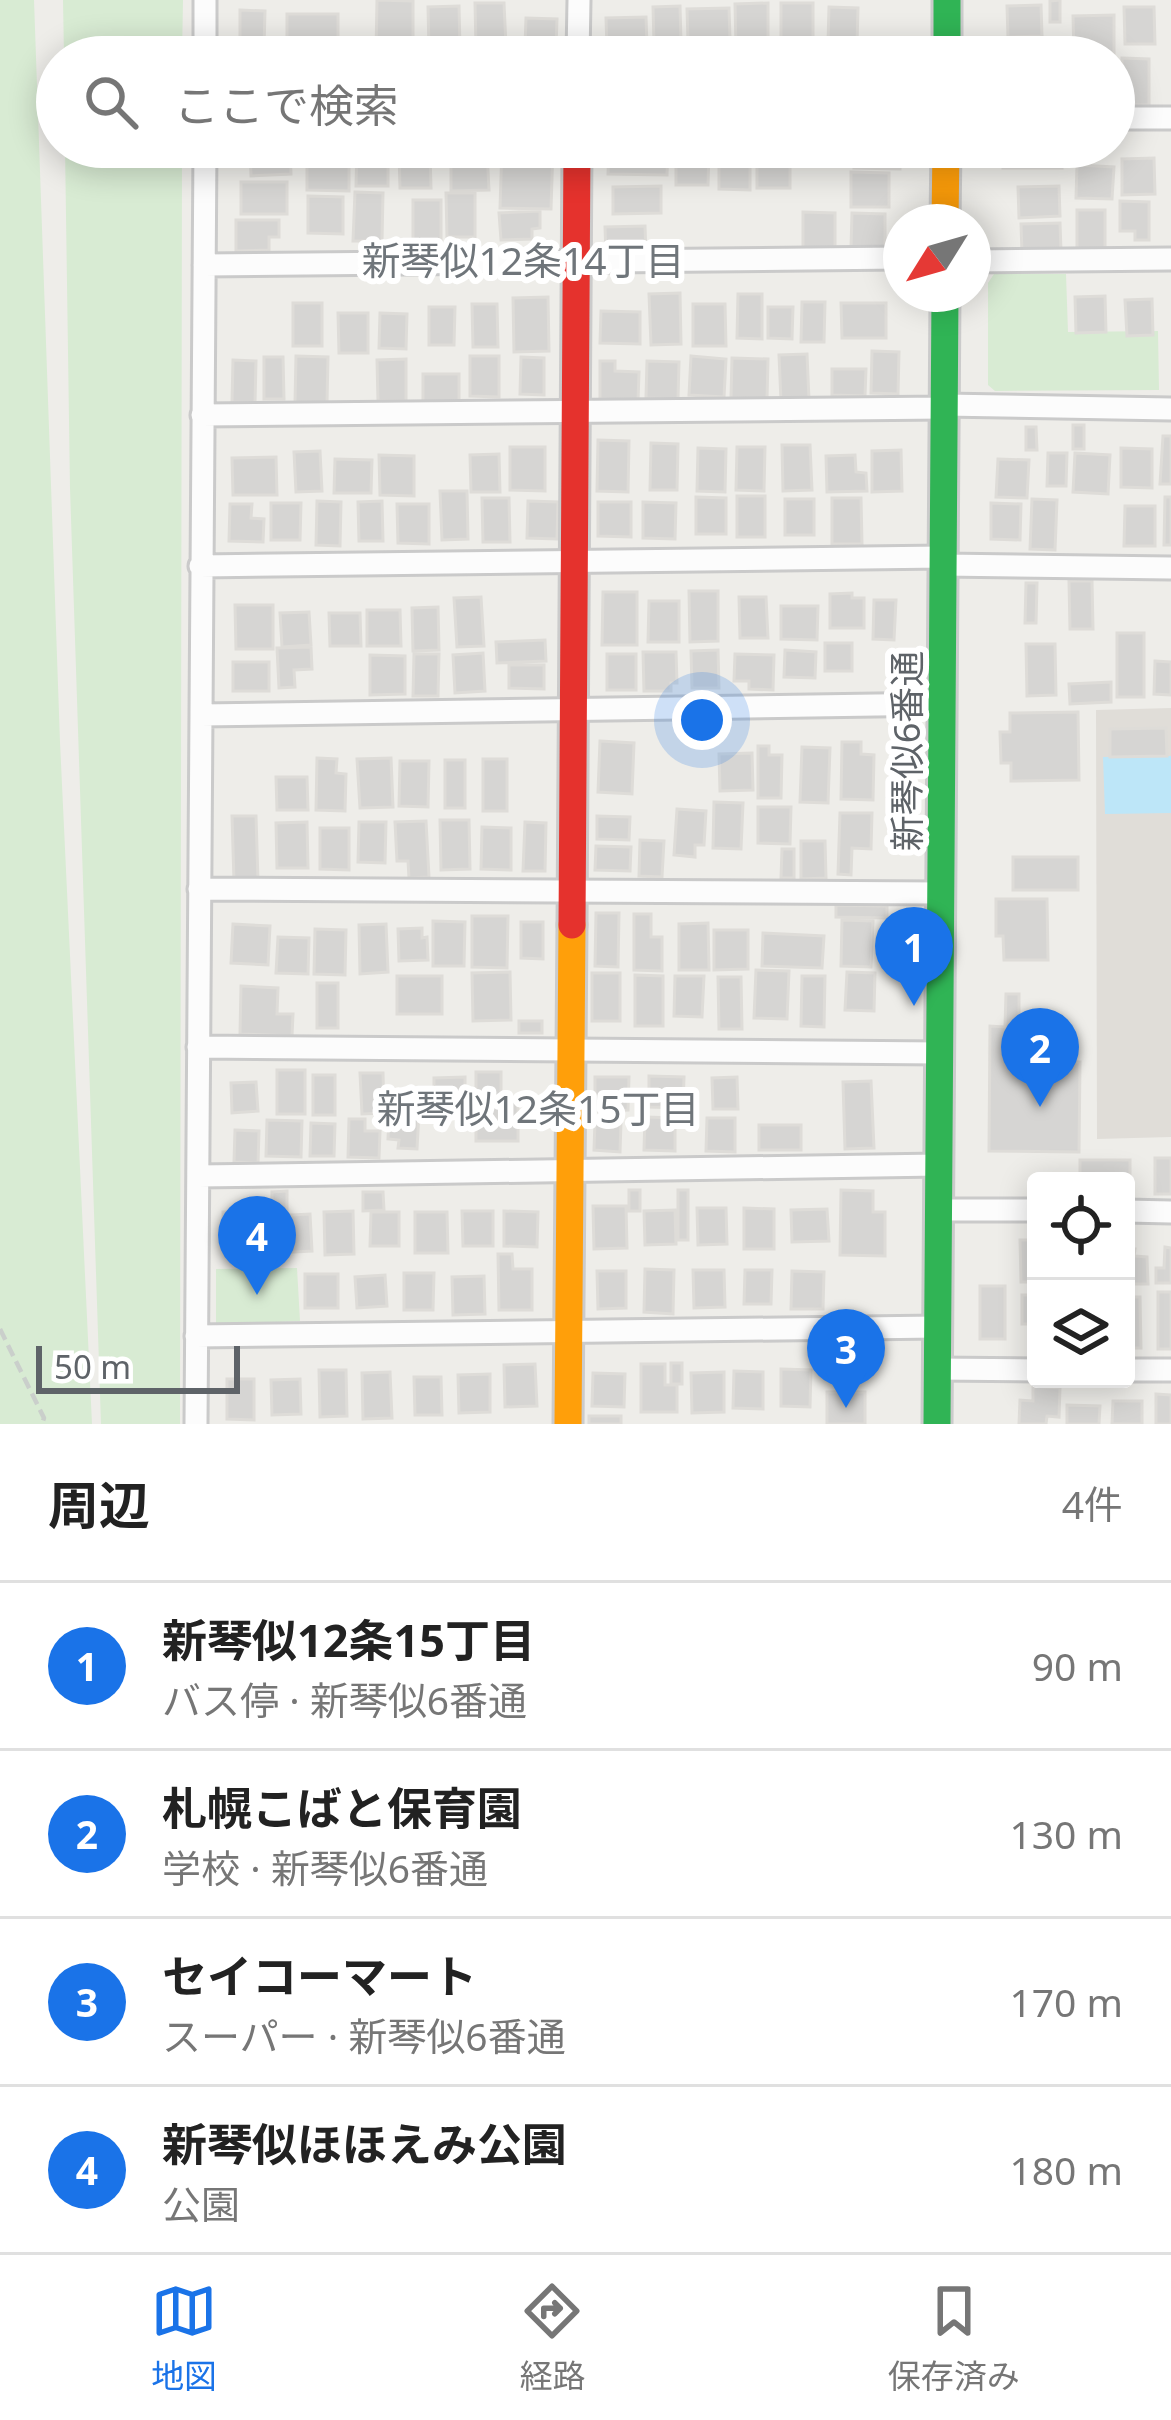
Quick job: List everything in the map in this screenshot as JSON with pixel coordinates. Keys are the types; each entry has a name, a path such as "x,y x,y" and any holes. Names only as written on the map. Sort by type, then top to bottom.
{"street":[{"path":"205,0 205,36"},
{"path":"578,36 579,0"},
{"path":"947,0 947,36"},
{"path":"1135,118 1171,118"},
{"path":"196,1424 205,168"},
{"path":"568,1424 578,168"},
{"path":"945,204 946,168"},
{"path":"204,265 883,258"},
{"path":"991,261 1171,259"},
{"name":"新琴似6番通","path":"937,1424 945,312"},
{"path":"202,415 1171,409"},
{"path":"200,566 943,561 1171,568"},
{"path":"201,715 942,704"},
{"path":"200,889 941,893"},
{"path":"198,1047 940,1053"},
{"path":"198,1176 939,1165"},
{"path":"939,1210 1027,1210"},
{"path":"1135,1211 1171,1212"},
{"path":"196,1336 938,1328"},
{"path":"938,1369 1027,1370"},
{"path":"1135,1370 1171,1370"}],"path":[{"path":"0,1329 44,1418 42,1424"}],"shaded area":[{"path":"1171,708 1171,1137 1097,1139 1096,710"}],"green space":[{"path":"0,0 34,0 36,168 40,168 60,742 92,1424 0,1424"},
{"path":"63,0 183,0 182,36 64,36"},
{"path":"65,168 182,168 180,1424 101,1424 70,488"},
{"path":"994,274 1066,274 1068,332 1158,331 1159,390 995,391 988,385"},
{"path":"297,1268 300,1321 216,1325 216,1269"}],"water":[{"path":"1171,756 1171,813 1105,814 1103,757"}],"building":[{"path":"377,0 413,1 413,36 376,36"},
{"path":"1060,0 1060,22 1050,22 1050,1"},
{"path":"475,3 504,3 506,36 476,36"},
{"path":"768,3 768,36 736,36 735,4"},
{"path":"781,3 813,3 813,36 781,36"},
{"path":"1041,5 1042,36 1008,36 1007,6"},
{"path":"459,6 460,36 429,36 428,7"},
{"path":"680,6 681,36 654,36 653,7"},
{"path":"829,7 858,8 857,36 828,36"},
{"path":"1124,7 1154,7 1155,44 1135,44 1135,36 1125,36"},
{"path":"729,8 730,36 688,36 687,9"},
{"path":"240,10 265,11 264,36 240,36"},
{"path":"287,14 338,14 338,36 287,36"},
{"path":"1114,15 1114,36 1074,36 1073,16"},
{"path":"646,17 647,36 607,36 606,18"},
{"path":"526,18 557,19 556,36 525,36"},
{"path":"1135,58 1149,59 1149,105 1135,105"},
{"path":"1154,158 1155,194 1122,195 1122,168 1135,168 1135,159"},
{"path":"251,168 291,168 291,174 251,176"},
{"path":"307,168 349,168 349,191 307,190"},
{"path":"356,168 388,168 388,186 356,186"},
{"path":"399,168 430,168 431,188 400,188"},
{"path":"451,168 488,168 489,190 451,191"},
{"path":"501,168 552,168 551,209 500,208"},
{"path":"608,168 667,168 667,175 608,174"},
{"path":"676,168 708,168 708,185 676,185"},
{"path":"719,168 750,168 750,190 719,189"},
{"path":"757,168 790,168 790,188 757,188"},
{"path":"1077,168 1114,168 1112,199 1076,198"},
{"path":"851,172 889,173 889,204 851,207"},
{"path":"241,182 287,182 287,214 241,214"},
{"path":"661,186 661,213 613,214 613,187"},
{"path":"1059,186 1060,216 1019,218 1018,187"},
{"path":"355,192 383,193 382,241 353,241"},
{"path":"446,193 475,193 475,237 447,237"},
{"path":"308,196 343,197 343,234 308,233"},
{"path":"413,200 441,200 441,241 413,240"},
{"path":"1120,201 1149,202 1149,240 1135,240 1135,231 1120,231"},
{"path":"1077,210 1105,210 1105,250 1077,250"},
{"path":"540,211 540,228 532,229 532,239 501,240 499,213"},
{"path":"803,212 835,213 835,250 803,250"},
{"path":"852,213 883,214 883,249 851,248"},
{"path":"236,220 279,220 279,237 269,237 269,250 236,251"},
{"path":"1060,223 1061,251 1022,253 1021,224"},
{"path":"645,226 646,255 606,255 605,227"},
{"path":"680,293 681,344 651,345 649,294"},
{"path":"738,294 762,294 762,339 737,338"},
{"path":"1105,296 1106,332 1076,333 1075,297"},
{"path":"548,297 549,351 514,352 513,298"},
{"path":"1152,299 1153,335 1127,336 1125,300"},
{"path":"802,302 825,302 824,342 801,342"},
{"path":"293,303 322,303 322,346 293,346"},
{"path":"841,303 883,303 886,338 842,338"},
{"path":"472,304 497,304 498,347 473,347"},
{"path":"693,304 725,304 726,346 693,346"},
{"path":"429,307 455,307 454,345 429,345"},
{"path":"768,307 793,307 792,339 768,338"},
{"path":"601,311 640,312 640,344 600,343"},
{"path":"338,313 368,313 368,353 339,353"},
{"path":"380,313 407,314 406,349 379,348"},
{"path":"872,351 899,352 898,394 871,393"},
{"path":"807,354 809,400 781,401 779,355"},
{"path":"296,356 328,357 327,403 295,403"},
{"path":"470,356 499,356 499,397 470,396"},
{"path":"691,356 726,359 724,397 689,395"},
{"path":"264,357 283,357 284,399 264,399"},
{"path":"521,357 544,358 544,395 520,394"},
{"path":"732,358 768,359 767,399 731,398"},
{"path":"406,359 406,401 378,401 377,360"},
{"path":"233,360 256,361 255,403 232,402"},
{"path":"600,361 615,361 615,371 639,372 638,401 600,399"},
{"path":"647,361 679,362 678,399 646,398"},
{"path":"832,369 866,369 865,396 832,395"},
{"path":"423,374 459,374 459,402 423,402"},
{"path":"1073,425 1084,425 1084,449 1073,449"},
{"path":"1026,427 1036,427 1037,450 1026,450"},
{"path":"1163,436 1171,436 1171,484 1160,484"},
{"path":"598,440 629,441 628,492 597,491"},
{"path":"651,443 678,444 677,490 650,490"},
{"path":"782,445 810,445 812,490 783,491"},
{"path":"510,447 545,447 545,491 510,490"},
{"path":"737,447 765,447 764,491 736,490"},
{"path":"698,448 726,449 725,492 697,491"},
{"path":"1121,448 1152,449 1152,488 1121,487"},
{"path":"901,450 902,491 872,492 872,451"},
{"path":"320,451 322,491 296,492 294,452"},
{"path":"1048,453 1067,453 1066,486 1047,486"},
{"path":"1075,453 1110,455 1108,494 1073,492"},
{"path":"499,454 500,492 471,492 470,455"},
{"path":"379,455 414,456 414,496 380,495"},
{"path":"855,455 856,472 866,473 867,491 827,492 826,456"},
{"path":"276,457 277,495 233,495 232,458"},
{"path":"335,459 372,460 371,493 334,493"},
{"path":"998,459 1029,460 1027,498 996,497"},
{"path":"440,491 467,491 468,539 442,540"},
{"path":"737,496 765,496 765,537 737,537"},
{"path":"696,497 726,498 726,534 696,534"},
{"path":"1165,497 1171,497 1171,545 1164,545"},
{"path":"482,498 509,498 510,542 483,542"},
{"path":"832,498 861,498 862,544 832,544"},
{"path":"785,499 814,499 814,535 785,535"},
{"path":"1032,499 1057,500 1055,550 1030,549"},
{"path":"317,501 341,502 340,546 316,545"},
{"path":"382,501 383,541 359,541 358,502"},
{"path":"528,501 558,502 557,539 527,538"},
{"path":"598,502 631,502 631,537 598,536"},
{"path":"643,502 676,503 675,539 643,538"},
{"path":"271,503 301,503 300,540 271,540"},
{"path":"991,503 1021,504 1020,540 991,539"},
{"path":"230,504 252,504 251,518 264,519 263,542 229,541"},
{"path":"397,504 429,504 429,544 398,543"},
{"path":"1125,506 1155,506 1155,546 1124,546"},
{"path":"1069,581 1092,581 1093,629 1070,629"},
{"path":"1026,583 1037,583 1036,623 1025,623"},
{"path":"689,591 718,591 718,641 690,642"},
{"path":"603,592 637,592 637,645 602,645"},
{"path":"852,593 852,598 864,598 864,628 830,628 830,594"},
{"path":"481,597 484,646 457,647 454,598"},
{"path":"739,597 766,597 768,638 740,638"},
{"path":"874,600 896,600 894,640 873,639"},
{"path":"649,601 679,601 679,642 648,642"},
{"path":"235,605 273,605 273,649 236,649"},
{"path":"781,606 818,606 817,640 781,639"},
{"path":"438,607 439,650 413,651 412,608"},
{"path":"367,610 400,610 401,646 367,646"},
{"path":"309,612 311,645 282,647 280,613"},
{"path":"329,613 360,613 361,646 330,646"},
{"path":"1117,633 1144,633 1144,697 1117,697"},
{"path":"545,640 546,661 497,663 496,642"},
{"path":"825,643 852,643 852,671 825,671"},
{"path":"1026,644 1055,644 1056,695 1027,696"},
{"path":"311,647 312,669 294,670 295,687 279,688 277,648"},
{"path":"718,650 719,688 692,688 691,651"},
{"path":"785,650 816,652 815,678 784,677"},
{"path":"643,652 676,652 677,683 671,683 671,691 644,691"},
{"path":"483,653 485,691 455,693 453,655"},
{"path":"414,654 439,654 438,696 413,696"},
{"path":"607,654 636,654 636,690 607,690"},
{"path":"735,654 774,655 773,690 749,689 749,681 734,681"},
{"path":"370,655 405,656 405,694 370,695"},
{"path":"1155,661 1171,662 1171,695 1154,694"},
{"path":"233,662 269,662 269,691 233,691"},
{"path":"509,665 544,665 544,689 509,688"},
{"path":"1111,682 1111,702 1070,704 1069,684"},
{"path":"1078,712 1079,780 1011,781 1011,763 1001,763 1000,732 1010,732 1010,713"},
{"path":"1166,728 1167,756 1110,757 1110,729"},
{"path":"600,741 634,743 632,794 598,792"},
{"path":"842,742 861,742 861,754 874,755 873,800 841,799"},
{"path":"758,746 769,746 769,755 782,755 781,798 758,798"},
{"path":"802,747 830,748 828,803 800,802"},
{"path":"752,753 753,790 720,791 719,754"},
{"path":"317,758 337,759 336,773 346,774 345,811 316,810"},
{"path":"391,758 393,807 360,808 357,759"},
{"path":"483,759 507,759 507,811 483,811"},
{"path":"445,760 465,760 465,808 445,808"},
{"path":"400,761 429,761 428,807 399,806"},
{"path":"276,777 307,777 308,810 277,810"},
{"path":"714,802 743,803 741,849 713,848"},
{"path":"758,807 791,807 790,844 758,843"},
{"path":"677,809 706,811 704,845 695,845 695,857 674,855"},
{"path":"840,813 872,813 871,849 852,848 851,875 838,874"},
{"path":"232,816 256,816 258,881 234,881"},
{"path":"597,816 630,817 629,840 597,839"},
{"path":"440,820 469,820 470,869 441,870"},
{"path":"426,821 429,877 409,878 408,861 397,861 395,822"},
{"path":"307,822 308,868 277,868 276,823"},
{"path":"359,822 386,822 385,863 358,862"},
{"path":"525,822 546,823 545,871 523,871"},
{"path":"482,827 511,828 511,870 481,869"},
{"path":"320,828 349,828 349,870 320,869"},
{"path":"640,840 664,841 662,877 639,876"},
{"path":"801,841 825,841 826,878 801,879"},
{"path":"596,846 631,847 630,871 595,870"},
{"path":"782,849 794,849 794,878 781,878"},
{"path":"1013,857 1078,857 1078,890 1013,890"},
{"path":"996,899 1047,899 1048,960 1004,960 1003,936 996,936"},
{"path":"836,905 887,906 887,918 836,917"},
{"path":"596,913 619,913 618,967 595,966"},
{"path":"634,914 651,914 651,937 662,937 662,971 634,970"},
{"path":"472,916 508,916 507,968 472,967"},
{"path":"842,920 873,921 871,967 841,966"},
{"path":"433,921 465,922 464,966 433,966"},
{"path":"521,922 543,922 543,959 521,958"},
{"path":"708,923 709,970 679,970 679,924"},
{"path":"233,924 270,926 268,965 231,963"},
{"path":"386,924 388,972 360,974 359,925"},
{"path":"422,928 428,960 399,961 398,929"},
{"path":"315,929 346,930 345,975 314,974"},
{"path":"714,930 748,930 748,969 714,970"},
{"path":"763,933 824,936 822,968 762,966"},
{"path":"278,937 309,938 308,974 276,973"},
{"path":"756,970 789,971 787,1019 754,1018"},
{"path":"510,972 511,1020 473,1021 472,973"},
{"path":"847,972 875,973 874,1011 845,1010"},
{"path":"592,973 620,973 620,1021 592,1021"},
{"path":"635,975 663,976 663,1026 635,1026"},
{"path":"397,976 442,976 442,1014 397,1014"},
{"path":"675,976 704,976 702,1017 674,1016"},
{"path":"802,976 825,976 824,1027 801,1026"},
{"path":"718,977 741,977 742,1029 719,1029"},
{"path":"317,983 338,983 338,1028 317,1028"},
{"path":"241,986 278,988 277,1014 293,1014 292,1036 240,1034"},
{"path":"1006,994 1019,994 1019,1061 1080,1062 1079,1152 989,1151 990,1026 1005,1027"},
{"path":"519,1021 542,1021 542,1033 519,1033"},
{"path":"277,1070 305,1070 305,1114 277,1114"},
{"path":"476,1072 501,1072 501,1098 518,1097 518,1141 476,1141"},
{"path":"360,1073 383,1073 384,1113 362,1114"},
{"path":"313,1075 335,1075 335,1115 313,1115"},
{"path":"649,1076 684,1077 683,1108 649,1107"},
{"path":"465,1077 465,1107 434,1108 434,1078"},
{"path":"595,1077 629,1077 628,1110 595,1111"},
{"path":"737,1077 738,1109 713,1109 712,1078"},
{"path":"871,1081 874,1148 845,1149 843,1082"},
{"path":"256,1082 258,1111 232,1113 231,1083"},
{"path":"390,1093 420,1095 417,1149 398,1148 399,1140 388,1139"},
{"path":"645,1117 675,1118 675,1151 644,1150"},
{"path":"707,1118 735,1118 735,1152 706,1151"},
{"path":"349,1119 365,1119 365,1131 380,1131 379,1158 348,1157"},
{"path":"267,1120 302,1121 301,1157 266,1156"},
{"path":"595,1121 621,1122 620,1152 594,1150"},
{"path":"311,1123 335,1124 334,1156 310,1156"},
{"path":"759,1125 801,1125 801,1150 759,1150"},
{"path":"235,1130 259,1131 258,1163 234,1162"},
{"path":"1155,1158 1171,1158 1171,1194 1155,1194"},
{"path":"1080,1160 1130,1160 1130,1172 1080,1172"},
{"path":"629,1190 640,1190 640,1211 629,1211"},
{"path":"678,1190 688,1190 688,1240 678,1240"},
{"path":"841,1190 873,1191 873,1212 885,1212 885,1256 840,1255"},
{"path":"287,1191 287,1213 272,1212 272,1192"},
{"path":"363,1192 383,1192 384,1210 363,1211"},
{"path":"593,1206 626,1206 627,1248 594,1249"},
{"path":"697,1208 726,1208 727,1244 698,1245"},
{"path":"744,1208 774,1209 774,1249 744,1249"},
{"path":"827,1209 829,1241 792,1242 791,1210"},
{"path":"675,1210 676,1244 645,1245 644,1211"},
{"path":"261,1211 263,1251 224,1252 223,1212"},
{"path":"353,1211 354,1254 325,1255 324,1212"},
{"path":"462,1211 493,1211 493,1246 463,1246"},
{"path":"504,1211 538,1212 537,1247 504,1246"},
{"path":"371,1212 399,1212 399,1246 370,1246"},
{"path":"415,1212 447,1212 448,1253 415,1253"},
{"path":"310,1214 312,1251 274,1253 272,1216"},
{"path":"1020,1240 1027,1240 1027,1282 1021,1282"},
{"path":"1165,1247 1171,1248 1171,1283 1156,1283 1156,1268 1164,1268"},
{"path":"498,1254 512,1254 513,1269 532,1269 532,1310 499,1310"},
{"path":"1135,1256 1147,1257 1148,1284 1135,1284"},
{"path":"645,1269 674,1270 673,1314 644,1312"},
{"path":"693,1270 724,1270 725,1307 694,1308"},
{"path":"745,1270 772,1270 771,1304 744,1304"},
{"path":"597,1271 626,1271 626,1308 598,1309"},
{"path":"792,1271 824,1272 823,1309 791,1309"},
{"path":"404,1273 434,1273 433,1310 404,1310"},
{"path":"305,1274 338,1274 338,1308 305,1308"},
{"path":"385,1275 387,1306 357,1308 355,1277"},
{"path":"484,1276 485,1314 453,1315 452,1277"},
{"path":"980,1286 1005,1286 1005,1339 980,1339"},
{"path":"1158,1292 1171,1292 1171,1349 1158,1349"},
{"path":"1022,1295 1027,1295 1027,1324 1022,1324"},
{"path":"1135,1297 1140,1297 1141,1348 1135,1348"},
{"path":"671,1363 682,1363 682,1384 671,1384"},
{"path":"535,1364 537,1406 505,1407 504,1365"},
{"path":"641,1364 665,1364 665,1385 677,1385 677,1412 641,1412"},
{"path":"781,1369 811,1370 810,1407 781,1406"},
{"path":"319,1370 346,1370 347,1416 320,1417"},
{"path":"734,1371 763,1372 763,1409 733,1408"},
{"path":"390,1372 392,1418 363,1419 362,1373"},
{"path":"724,1372 724,1412 692,1413 691,1373"},
{"path":"593,1373 625,1374 624,1407 592,1406"},
{"path":"490,1374 490,1412 459,1413 458,1375"},
{"path":"414,1377 441,1377 442,1415 415,1415"},
{"path":"227,1379 254,1379 254,1420 227,1419"},
{"path":"300,1379 301,1414 272,1415 271,1380"},
{"path":"1033,1388 1060,1388 1059,1417 1047,1416 1046,1424 1019,1424 1020,1400 1033,1401"},
{"path":"827,1392 865,1392 865,1424 827,1424"},
{"path":"1156,1394 1171,1395 1171,1424 1156,1424"},
{"path":"1113,1401 1142,1401 1142,1424 1112,1424"},
{"path":"1067,1405 1100,1406 1099,1424 1067,1424"},
{"path":"589,1416 621,1416 621,1424 589,1424"}],"traffic: fast":[{"path":"947,0 947,36"},
{"path":"937,1424 945,312"}],"traffic: slow":[{"path":"945,204 946,168"},
{"path":"568,1424 572,925"}],"traffic: jam":[{"path":"572,925 577,168"}],"place":[{"name":"新琴似12条15丁目","path":"914,1006"},
{"name":"札幌こばと保育園","path":"1040,1107"},
{"name":"新琴似ほほえみ公園","path":"257,1295"},
{"name":"セイコーマート","path":"846,1408"}],"district":[{"name":"新琴似12条14丁目","path":"523,259"},
{"name":"新琴似12条15丁目","path":"538,1107"}]}
